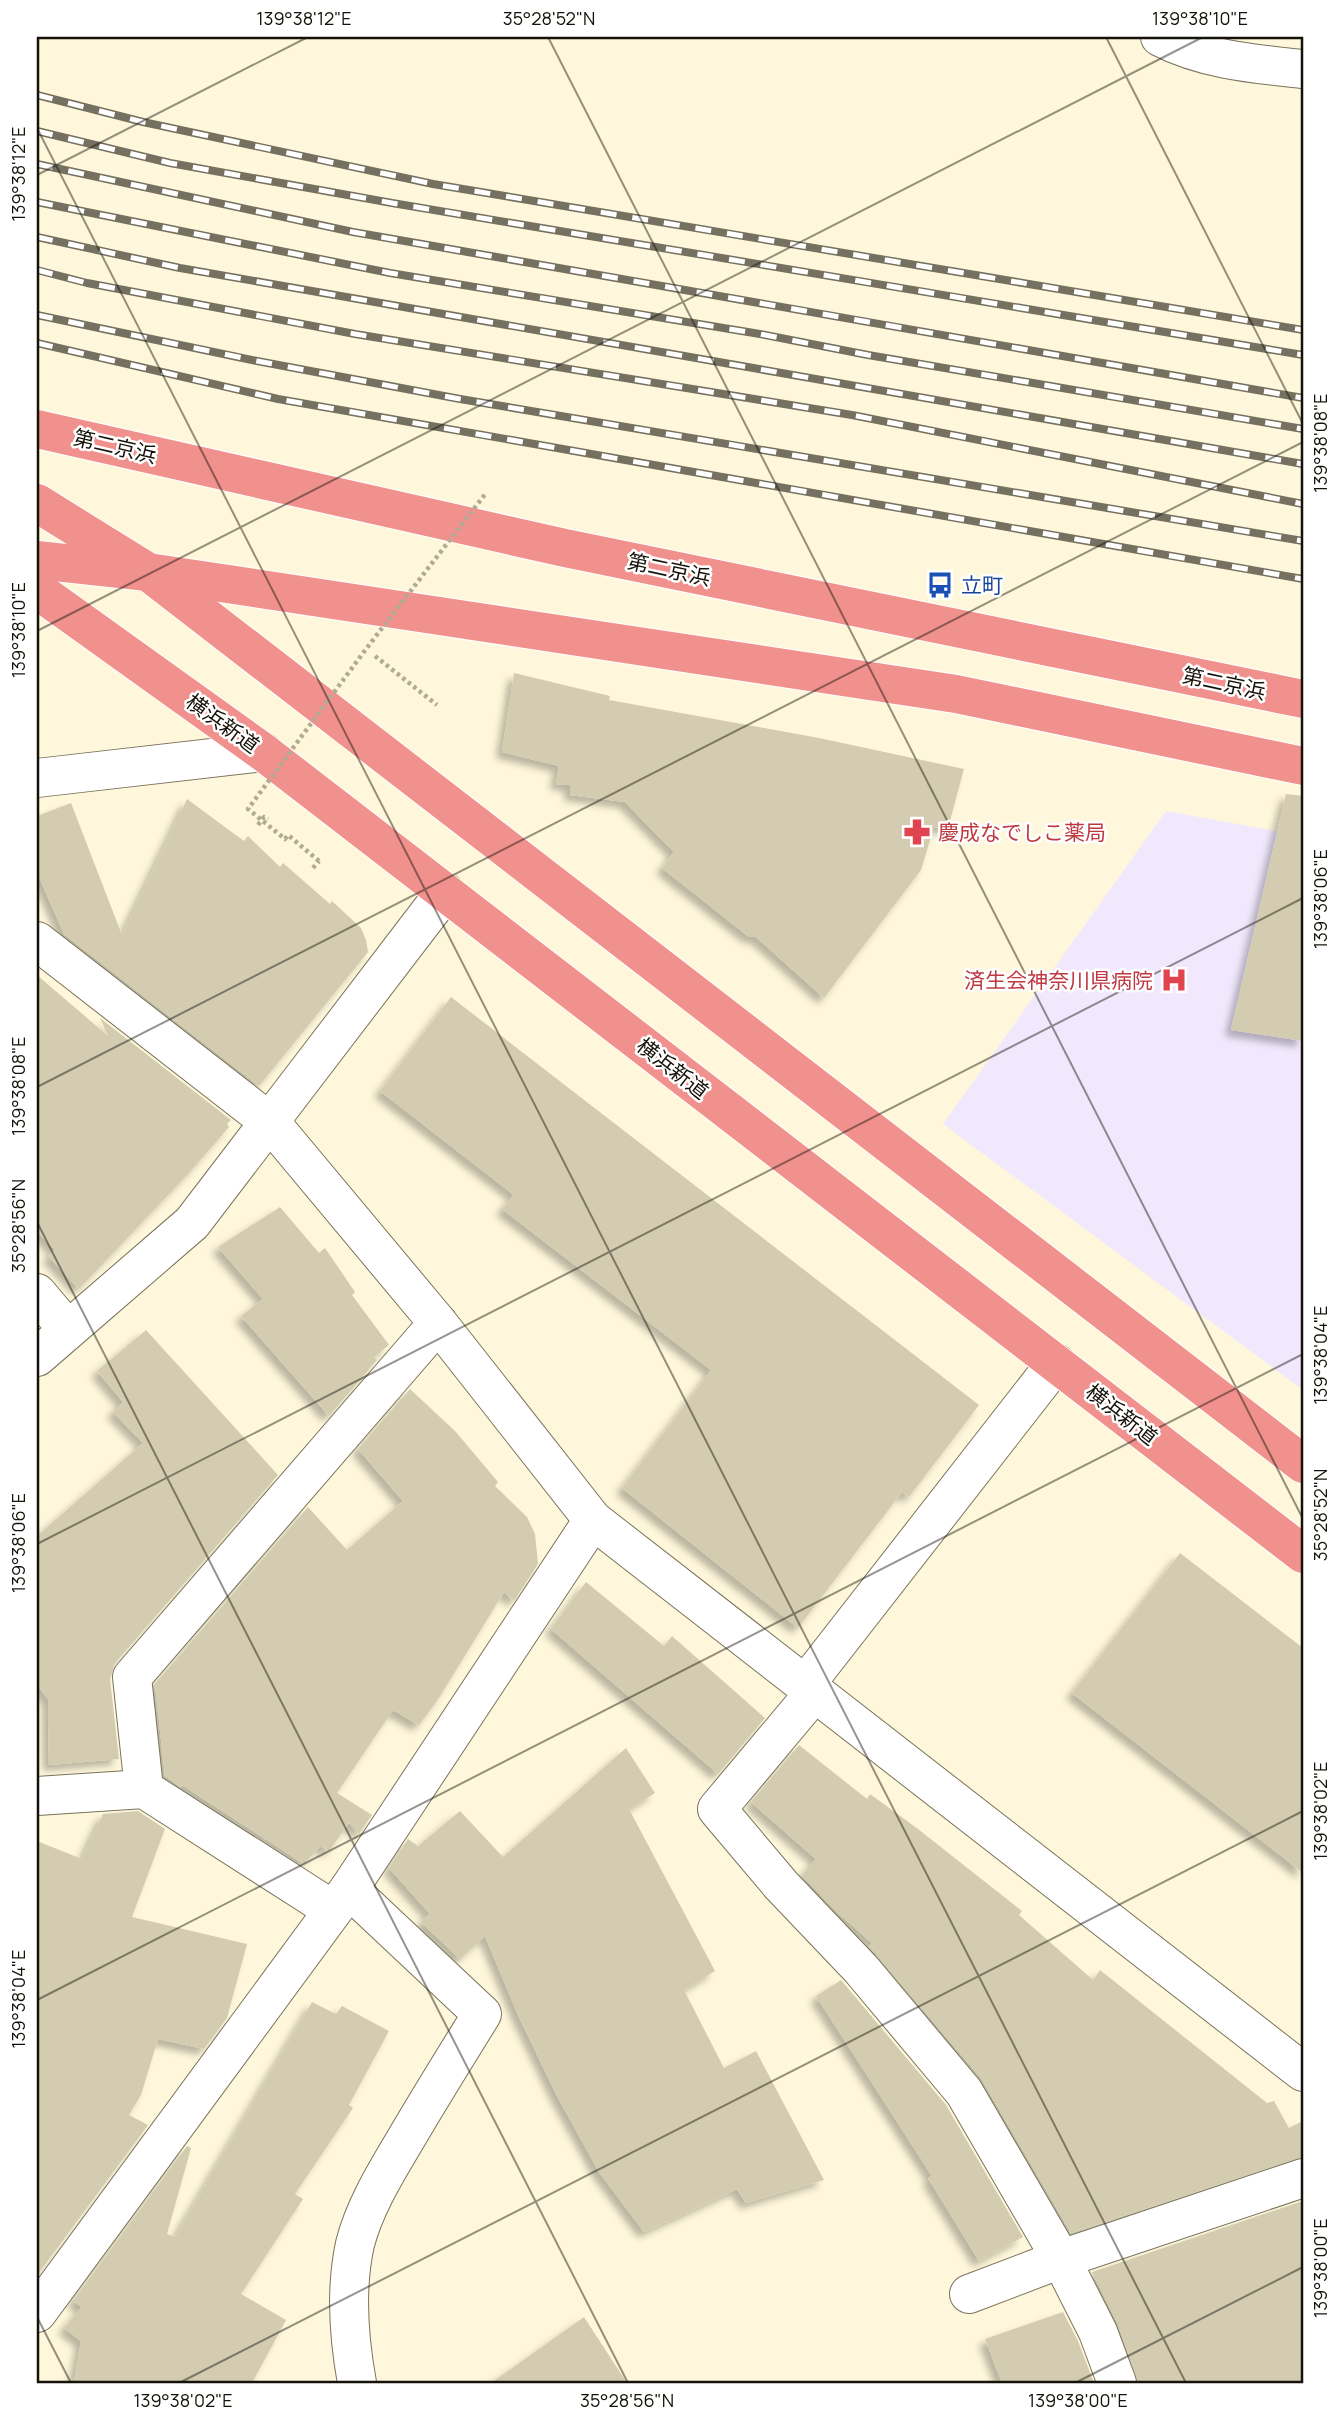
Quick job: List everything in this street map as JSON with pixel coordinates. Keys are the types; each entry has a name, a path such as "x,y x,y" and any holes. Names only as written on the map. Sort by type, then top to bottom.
{"highway":[{"name":"第二京浜","path":"37,429 565,548 1303,699"},
{"path":"37,503 148,572 1303,1464"},
{"path":"37,560 148,572 956,694 1303,766"},
{"name":"横浜新道","path":"37,590 263,752 1303,1554"}],"street":[{"path":"1160,37 1177,46 1240,63 1303,69"},
{"path":"37,778 263,752"},
{"path":"37,1357 192,1223 445,892"},
{"path":"37,941 271,1123 438,1323 593,1520 1303,2072"},
{"path":"37,1293 68,1331"},
{"path":"144,1789 132,1677 438,1323"},
{"path":"1056,1363 717,1808 780,1885 861,1969 964,2092 1061,2259 1098,2332 1117,2383"},
{"path":"37,2313 341,1899 593,1520"},
{"path":"37,1796 144,1789 341,1899 482,2014 385,2175 369,2206 355,2243 349,2290 357,2383"},
{"path":"968,2294 1061,2259 1303,2178"}],"path":[{"path":"313,868 319,861 288,835 285,839 248,809 486,493"},
{"path":"366,649 437,705"},
{"path":"258,825 264,817"}],"shaded area":[{"name":"済生会神奈川県病院","path":"1166,811 1303,836 1303,1390 943,1124"}],"building":[{"path":"514,673 610,696 609,700 819,738 964,769 948,828 934,827 921,870 824,998 756,937 749,937 662,868 674,852 625,802 570,795 570,785 556,784 559,766 502,752"},
{"path":"1286,794 1303,796 1303,1041 1231,1030"},
{"path":"187,799 244,841 248,836 280,867 283,863 330,904 332,901 361,928 366,940 368,952 259,1086 64,934 37,872 37,816 71,803 122,935"},
{"path":"37,975 108,1036 100,1018 231,1120 227,1124 229,1127 190,1172 79,1289 48,1256 55,1250 37,1231"},
{"path":"451,997 979,1405 909,1497 902,1492 798,1628 622,1488 711,1370 502,1209 514,1195 380,1091"},
{"path":"280,1207 319,1253 325,1248 355,1292 352,1295 389,1345 374,1357 377,1360 329,1416 241,1316 263,1299 218,1247"},
{"path":"146,1330 278,1475 115,1663 110,1679 119,1759 49,1765 48,1699 37,1685 37,1536 143,1443 113,1412 123,1402 97,1371"},
{"path":"410,1389 456,1432 498,1482 495,1486 527,1517 535,1534 538,1564 514,1601 504,1592 437,1701 419,1725 393,1710 337,1793 372,1815 359,1834 349,1823 329,1851 320,1846 304,1864 165,1776 155,1684 308,1507 347,1550 403,1501 358,1449"},
{"path":"1180,1553 1303,1648 1303,1873 1072,1693"},
{"path":"586,1582 664,1646 672,1636 765,1718 718,1774 551,1629"},
{"path":"799,1745 867,1799 870,1794 918,1829 1022,1911 1019,1915 1093,1980 1100,1970 1267,2103 1274,2101 1289,2128 1303,2121 1303,2157 1071,2233 981,2078 869,1946 872,1943 835,1910 802,1875 816,1859 751,1802"},
{"path":"626,1748 655,1793 629,1809 715,1971 684,1990 724,2068 756,2051 824,2180 746,2203 737,2189 644,2232 599,2172 557,2096 518,2015 485,1936 460,1959 421,1922 430,1914 389,1868 408,1839 418,1846 460,1811 503,1857"},
{"path":"138,1811 165,1829 132,1917 247,1944 227,2018 204,2049 158,2039 141,2095 129,2115 148,2125 38,2274 37,1841 82,1859 103,1814"},
{"path":"841,1980 946,2105 1023,2237 979,2261 928,2178 932,2176 816,1996"},
{"path":"312,2002 336,2014 342,2006 389,2031 349,2105 353,2108 295,2194 303,2199 241,2294 286,2320 252,2383 74,2383 81,2341 64,2328 82,2307 73,2301 187,2146 191,2148 167,2234 175,2237"},
{"path":"1303,2201 1303,2383 1138,2383 1118,2324 1092,2272"},
{"path":"1063,2312 1078,2341 1094,2383 1002,2383 985,2339"},
{"path":"584,2317 627,2383 491,2383"}],"railway":[{"path":"37,95 143,122 433,184 1303,330"},
{"path":"37,131 170,163 392,203 1303,355"},
{"path":"37,164 353,232 1303,398"},
{"path":"37,202 390,273 760,334 1303,429"},
{"path":"37,237 180,268 1303,464"},
{"path":"37,270 87,283 355,334 852,415 1303,504"},
{"path":"37,315 257,361 460,399 1303,541"},
{"path":"37,343 278,399 1303,579"}],"place":[{"name":"立町","path":"940,585"},
{"name":"慶成なでしこ薬局","path":"917,832"},
{"name":"済生会神奈川県病院","path":"1174,980"}]}
